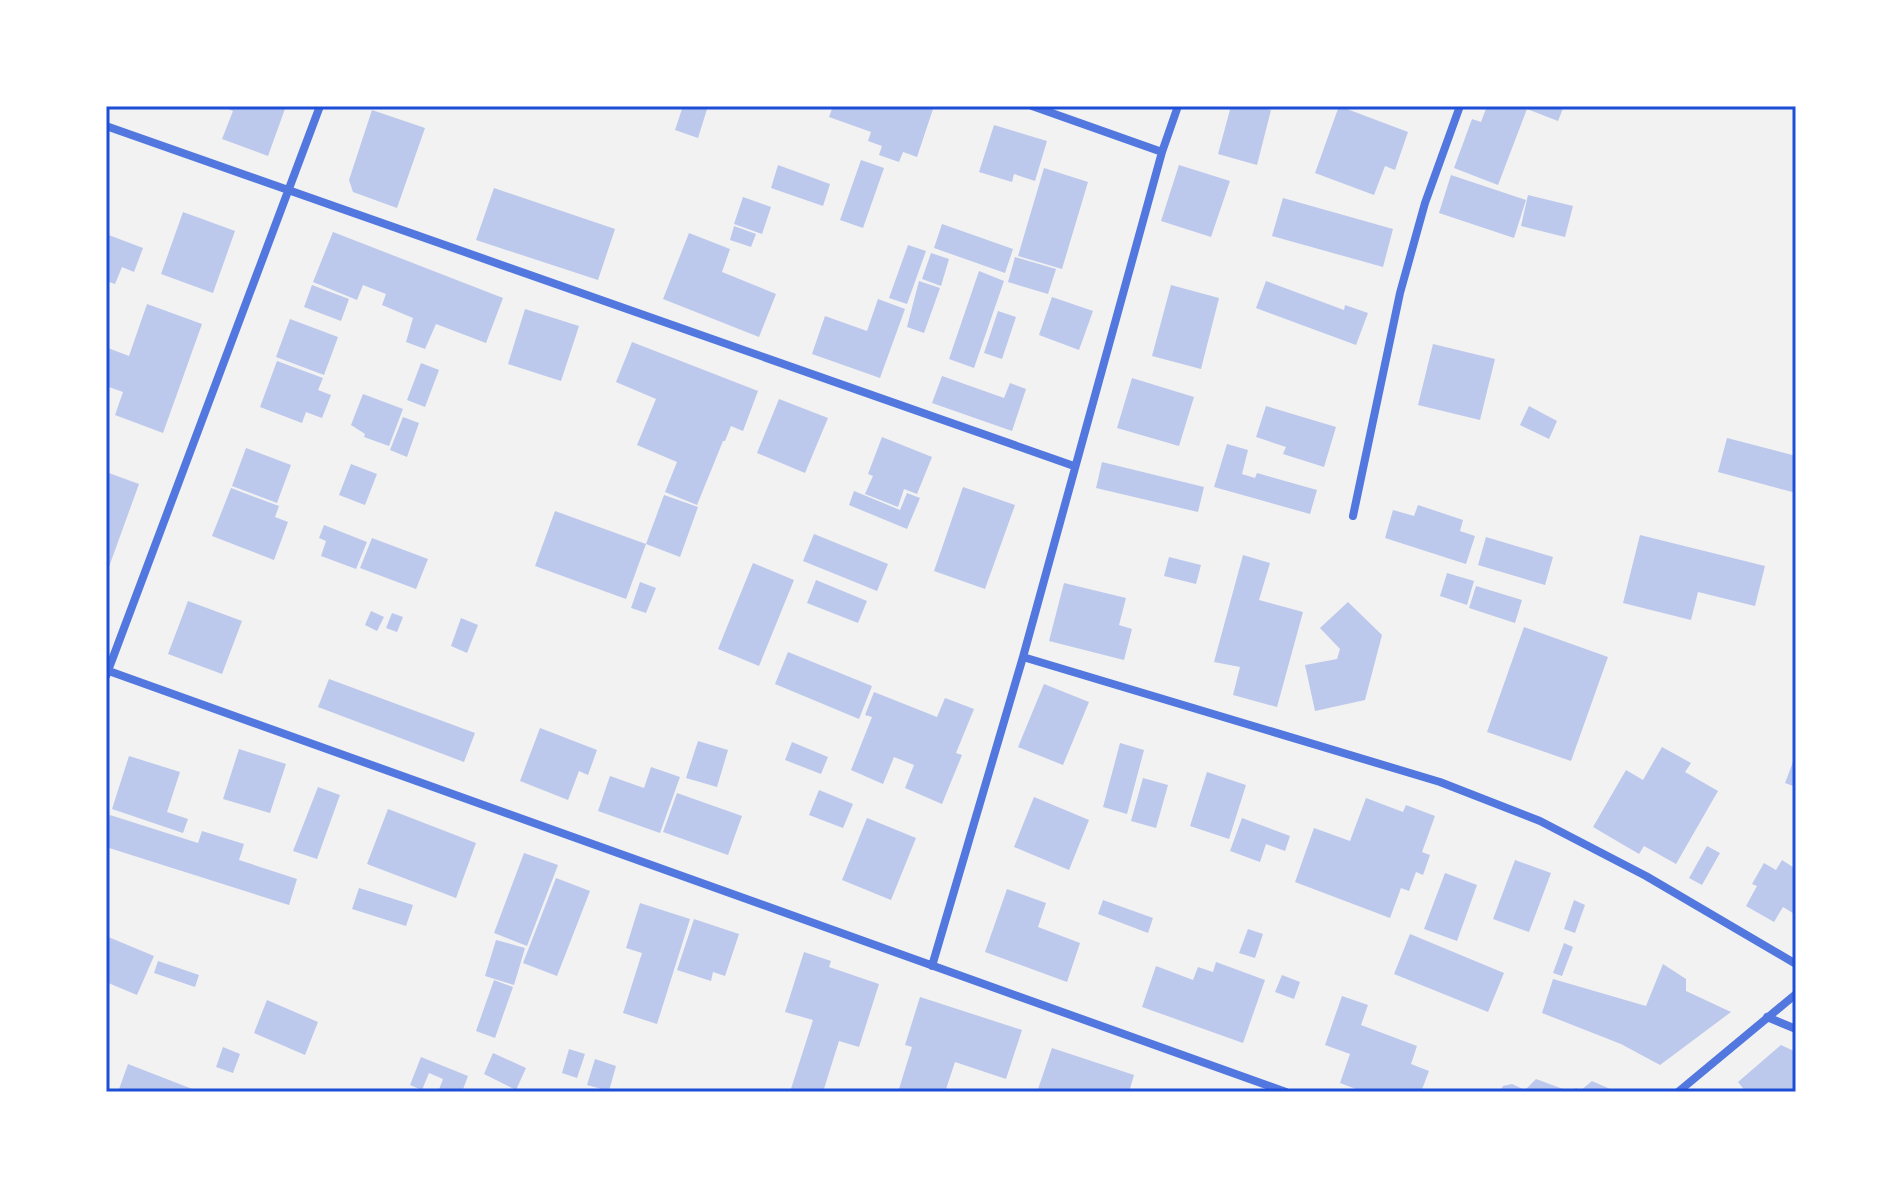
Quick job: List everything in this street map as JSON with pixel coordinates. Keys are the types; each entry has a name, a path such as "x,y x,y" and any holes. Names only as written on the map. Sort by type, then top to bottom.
{"street":[{"path":"320,106 107,672 1286,1092"},
{"path":"1032,106 1162,152"},
{"path":"932,966 1023,657 1162,152 1178,106"},
{"path":"1353,516 1400,293 1425,203 1460,106"},
{"path":"106,126 1074,466"},
{"path":"1023,657 1455,787 1540,821 1646,876 1796,964"},
{"path":"1678,1092 1796,994"},
{"path":"1767,1017 1796,1029"}],"building":[{"path":"229,106 286,106 268,156 222,139 233,111 228,109"},
{"path":"683,106 708,106 698,138 675,130"},
{"path":"833,106 934,106 917,157 903,152 899,162 879,155 882,146 868,141 871,132 829,117"},
{"path":"1231,106 1257,106 1271,110 1257,165 1218,154"},
{"path":"1339,106 1408,132 1395,170 1385,166 1374,195 1315,173"},
{"path":"1487,106 1564,106 1558,121 1527,109 1498,185 1454,168 1472,119 1481,122"},
{"path":"372,110 425,128 397,208 353,192 349,180"},
{"path":"994,125 1047,141 1035,181 1014,174 1012,182 979,172"},
{"path":"861,160 884,168 863,228 840,220"},
{"path":"778,165 830,184 823,206 771,188"},
{"path":"1179,165 1230,181 1211,237 1161,221"},
{"path":"1044,168 1088,182 1062,269 1018,256"},
{"path":"1451,175 1526,200 1514,238 1439,213"},
{"path":"494,188 615,229 598,280 476,240"},
{"path":"1528,195 1573,206 1565,237 1521,226"},
{"path":"743,197 771,207 762,234 734,224"},
{"path":"1283,198 1393,229 1383,267 1272,236"},
{"path":"183,212 235,231 213,293 161,274"},
{"path":"942,224 1013,249 1005,273 934,248"},
{"path":"734,226 756,234 751,247 730,240"},
{"path":"333,232 503,298 486,343 436,324 425,349 406,342 413,318 382,305 386,294 363,285 357,300 313,282"},
{"path":"689,233 730,249 722,272 776,294 759,337 663,299"},
{"path":"106,234 143,248 134,272 122,267 115,284 106,281"},
{"path":"908,245 926,251 907,304 889,298"},
{"path":"931,253 949,259 941,286 922,279"},
{"path":"1015,257 1056,269 1048,294 1008,282"},
{"path":"979,271 1004,281 974,368 949,359"},
{"path":"919,281 940,288 924,333 907,327"},
{"path":"1266,281 1344,310 1345,305 1368,313 1356,345 1256,308"},
{"path":"312,285 349,299 341,321 304,307"},
{"path":"1171,285 1219,298 1201,369 1152,356"},
{"path":"1052,297 1093,311 1079,350 1039,335"},
{"path":"878,299 905,309 880,378 812,354 825,316 867,331"},
{"path":"147,304 202,324 163,433 115,415 123,392 106,386 108,348 129,356"},
{"path":"525,309 579,326 561,381 508,364"},
{"path":"998,311 1016,317 1002,359 984,353"},
{"path":"290,319 338,337 324,375 276,357"},
{"path":"632,342 758,391 743,431 731,426 697,505 665,492 677,462 637,445 656,399 616,382"},
{"path":"1433,344 1495,359 1480,420 1418,405"},
{"path":"277,361 323,378 318,390 331,395 322,418 306,412 302,423 260,407"},
{"path":"421,363 439,370 425,407 407,400"},
{"path":"942,376 1004,398 1010,383 1026,389 1012,431 932,403"},
{"path":"1132,378 1194,397 1179,446 1117,428"},
{"path":"363,394 403,409 389,446 364,437 365,434 351,425"},
{"path":"779,399 828,418 805,473 757,453"},
{"path":"1266,406 1336,427 1324,467 1283,454 1286,447 1256,437"},
{"path":"1529,406 1557,421 1549,439 1520,425"},
{"path":"403,417 419,423 407,457 390,450"},
{"path":"882,437 932,457 917,494 904,489 898,507 865,494 873,476 868,474"},
{"path":"1727,438 1796,456 1796,493 1718,472"},
{"path":"1227,444 1248,450 1242,474 1255,478 1257,473 1317,490 1310,514 1214,487"},
{"path":"246,448 291,465 277,503 232,486"},
{"path":"1102,462 1204,487 1198,512 1096,488"},
{"path":"351,464 377,474 365,505 339,495"},
{"path":"106,472 139,484 106,575"},
{"path":"963,487 1015,505 985,589 934,571"},
{"path":"231,488 279,506 275,517 288,522 274,560 212,536"},
{"path":"854,491 900,510 907,493 920,498 907,529 849,505"},
{"path":"664,495 698,507 680,557 646,544"},
{"path":"1418,505 1463,520 1460,531 1475,536 1466,564 1385,538 1393,510 1414,516"},
{"path":"555,511 646,544 626,599 535,566"},
{"path":"324,525 367,542 356,569 321,556 326,541 319,538"},
{"path":"814,534 888,564 877,591 803,561"},
{"path":"1640,535 1765,566 1755,606 1698,592 1691,620 1623,603"},
{"path":"1486,537 1553,557 1545,585 1478,565"},
{"path":"372,538 428,559 416,589 360,568"},
{"path":"1243,555 1270,563 1259,600 1303,612 1277,707 1233,695 1240,667 1214,662"},
{"path":"1169,557 1201,565 1196,584 1164,576"},
{"path":"753,563 794,580 759,666 718,649"},
{"path":"1447,573 1474,581 1467,605 1440,596"},
{"path":"816,580 867,601 858,623 807,603"},
{"path":"640,582 656,588 646,613 631,608"},
{"path":"1064,583 1126,598 1119,625 1132,629 1124,660 1049,641"},
{"path":"1476,586 1522,600 1515,623 1469,608"},
{"path":"188,601 242,621 222,674 168,654"},
{"path":"1348,602 1382,635 1365,700 1315,711 1305,665 1337,659 1340,649 1320,628"},
{"path":"371,611 384,617 377,631 365,625"},
{"path":"392,613 403,617 397,632 386,628"},
{"path":"461,618 478,625 467,653 451,646"},
{"path":"1524,627 1608,657 1571,761 1487,732"},
{"path":"788,652 872,686 859,719 775,684"},
{"path":"329,679 475,733 464,762 318,707"},
{"path":"1044,684 1089,702 1063,765 1018,747"},
{"path":"874,692 937,717 945,698 974,709 956,753 962,755 942,804 905,788 914,765 894,757 883,784 851,770 872,717 865,715"},
{"path":"540,728 597,750 588,775 579,771 568,800 520,781"},
{"path":"698,741 728,750 717,787 686,778"},
{"path":"792,742 828,757 821,774 785,760"},
{"path":"1120,743 1144,750 1127,814 1103,807"},
{"path":"1662,747 1691,763 1685,772 1718,791 1676,864 1644,846 1639,854 1593,827 1626,770 1643,780"},
{"path":"239,749 286,764 270,813 223,799"},
{"path":"1796,754 1796,787 1785,783"},
{"path":"129,756 180,772 167,812 188,819 183,833 112,809"},
{"path":"651,767 680,777 660,833 598,811 610,776 644,788"},
{"path":"1207,772 1246,785 1229,839 1190,826"},
{"path":"1143,778 1168,785 1156,828 1131,821"},
{"path":"318,787 340,795 317,859 293,851"},
{"path":"819,790 853,804 843,828 809,815"},
{"path":"677,793 742,816 728,855 663,832"},
{"path":"1034,797 1089,820 1069,870 1014,847"},
{"path":"1366,798 1403,812 1406,805 1435,816 1422,852 1430,855 1423,875 1416,872 1409,891 1401,888 1390,918 1295,882 1314,828 1350,841"},
{"path":"388,809 476,843 456,898 367,864"},
{"path":"110,815 198,843 202,831 244,844 239,860 297,879 289,905 106,847 106,827"},
{"path":"867,818 916,838 891,900 842,880"},
{"path":"1242,818 1290,836 1285,851 1266,844 1260,862 1230,851"},
{"path":"1707,846 1720,853 1702,885 1689,878"},
{"path":"524,853 558,865 527,946 494,933"},
{"path":"1515,860 1551,873 1529,932 1493,919"},
{"path":"1782,860 1796,869 1796,915 1783,907 1774,922 1746,906 1757,886 1752,884 1764,863 1776,870"},
{"path":"1445,873 1477,885 1457,941 1424,929"},
{"path":"556,878 590,891 557,976 523,963"},
{"path":"359,888 413,905 406,926 352,909"},
{"path":"1007,889 1046,903 1038,927 1080,943 1067,982 985,952"},
{"path":"1103,900 1153,918 1148,933 1098,914"},
{"path":"1574,900 1585,905 1575,933 1564,929"},
{"path":"640,903 690,919 657,1024 623,1013 642,953 626,948"},
{"path":"694,919 739,934 725,976 713,972 711,981 677,970"},
{"path":"1248,929 1263,934 1255,958 1239,953"},
{"path":"1410,934 1504,973 1488,1012 1394,974"},
{"path":"106,936 154,956 137,995 106,982"},
{"path":"496,940 525,948 514,985 485,976"},
{"path":"1564,943 1573,947 1562,976 1553,973"},
{"path":"804,952 831,961 829,967 879,984 859,1047 839,1041 823,1092 790,1092 813,1020 785,1012"},
{"path":"158,961 199,975 195,987 154,973"},
{"path":"1216,962 1265,980 1243,1043 1142,1007 1156,966 1193,980 1198,967 1213,972"},
{"path":"1663,964 1686,979 1686,991 1731,1012 1660,1065 1621,1044 1542,1013 1553,979 1646,1006"},
{"path":"1282,975 1300,982 1294,999 1275,992"},
{"path":"494,980 513,987 495,1038 476,1031"},
{"path":"1342,996 1368,1005 1361,1025 1417,1046 1411,1064 1429,1071 1421,1092 1364,1092 1340,1083 1350,1054 1325,1045"},
{"path":"920,997 1022,1030 1006,1079 955,1062 945,1092 898,1092 912,1047 905,1045"},
{"path":"267,1000 318,1022 305,1055 254,1033"},
{"path":"1781,1045 1796,1052 1796,1092 1746,1092 1738,1082"},
{"path":"223,1047 240,1054 233,1073 216,1067"},
{"path":"1052,1048 1134,1075 1129,1092 1037,1092"},
{"path":"569,1049 585,1054 577,1078 562,1073"},
{"path":"493,1053 526,1068 516,1090 484,1074"},
{"path":"421,1057 468,1076 462,1092 438,1092 443,1079 429,1073 422,1090 410,1085"},
{"path":"595,1059 616,1066 609,1091 587,1085"},
{"path":"128,1064 200,1092 118,1092"},
{"path":"1536,1079 1571,1092 1500,1092 1503,1086 1512,1084 1525,1090"},
{"path":"1592,1081 1617,1092 1571,1092 1576,1088 1580,1091"}]}
